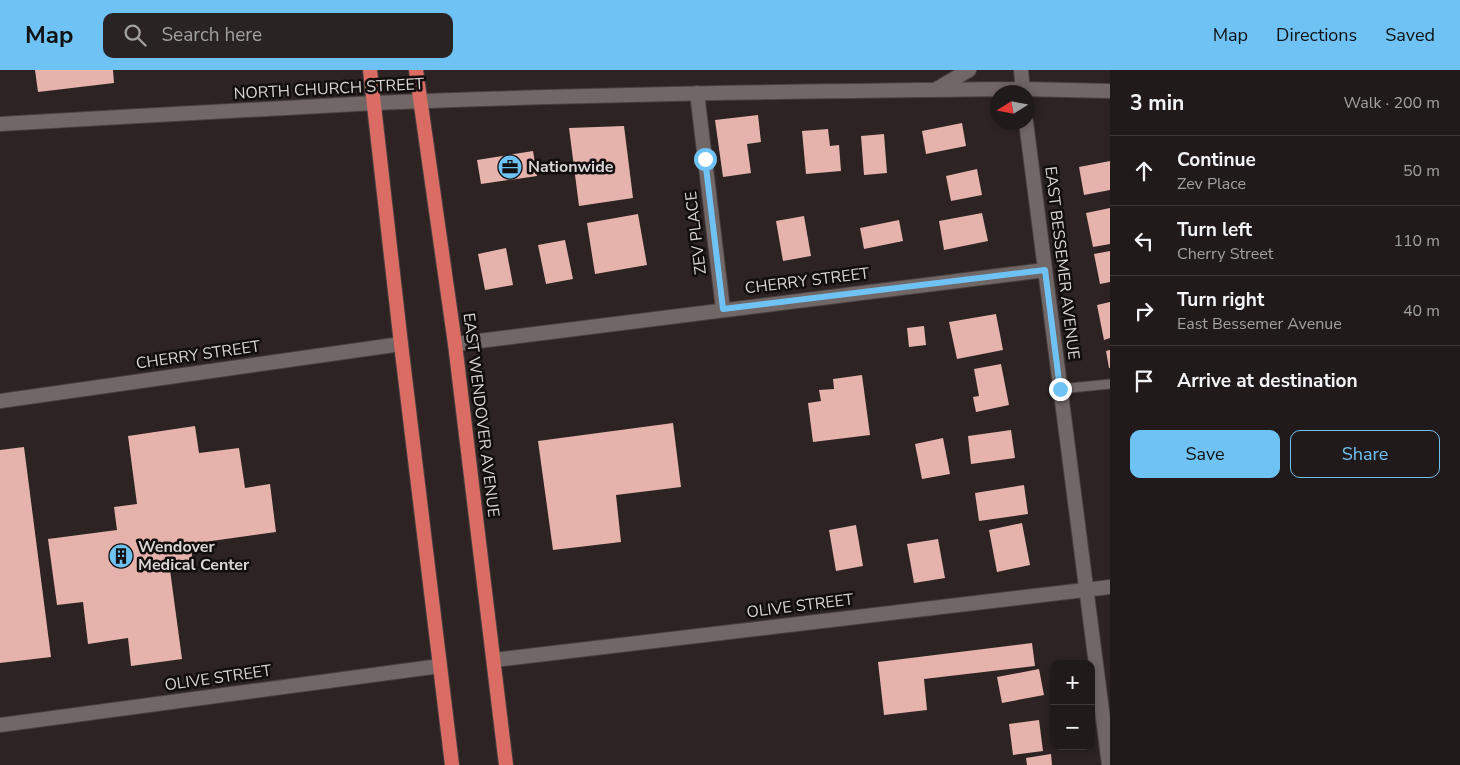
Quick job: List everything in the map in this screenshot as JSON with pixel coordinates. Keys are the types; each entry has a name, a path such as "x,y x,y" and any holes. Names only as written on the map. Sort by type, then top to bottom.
{"highway":[{"path":"370,70 452,765"},
{"name":"EAST WENDOVER AVENUE","path":"416,70 455,344 506,765"}],"street":[{"path":"935,90 969,70"},
{"path":"1021,70 1022,85"},
{"name":"NORTH CHURCH STREET","path":"0,124 421,102 697,93 990,91"},
{"name":"NORTH CHURCH STREET","path":"1035,91 1110,91"},
{"name":"ZEV PLACE","path":"697,93 723,309"},
{"name":"EAST BESSEMER AVENUE","path":"1027,130 1109,765"},
{"name":"CHERRY STREET","path":"455,344 1045,270"},
{"name":"CHERRY STREET","path":"0,400 401,344"},
{"name":"OLIVE STREET","path":"494,660 1110,587"},
{"name":"OLIVE STREET","path":"0,725 440,666"}],"lane":[{"path":"1060,389 1110,384"}],"building":[{"path":"35,70 113,70 114,83 38,92"},
{"path":"758,115 761,142 747,144 751,173 723,177 715,120"},
{"path":"962,123 966,146 926,154 922,131"},
{"path":"624,126 633,198 579,206 569,128"},
{"path":"828,129 830,146 839,145 841,171 806,174 802,131"},
{"path":"884,134 887,173 864,175 861,136"},
{"path":"533,151 537,176 481,184 477,160"},
{"path":"1110,161 1110,190 1084,195 1079,167"},
{"path":"977,169 982,195 951,201 946,176"},
{"path":"1110,208 1110,244 1093,247 1086,213"},
{"path":"982,213 988,241 944,250 939,221"},
{"path":"638,214 647,265 595,274 587,223"},
{"path":"804,216 811,256 783,261 776,221"},
{"path":"899,220 903,241 864,249 860,228"},
{"path":"565,240 573,279 546,284 538,245"},
{"path":"506,248 513,285 485,290 478,254"},
{"path":"1110,251 1110,282 1100,284 1094,254"},
{"path":"1110,302 1110,338 1104,340 1097,305"},
{"path":"996,314 1003,350 957,359 949,322"},
{"path":"924,326 926,345 909,347 907,328"},
{"path":"1110,350 1110,368 1109,368 1106,351"},
{"path":"1001,364 1009,405 976,412 973,397 979,396 974,369"},
{"path":"862,375 870,435 813,442 808,403 821,401 819,390 834,389 833,379"},
{"path":"673,423 681,487 616,495 621,542 553,550 538,441"},
{"name":"Wendover Medical Center","path":"195,426 199,453 239,448 245,488 270,484 276,532 190,544 194,567 170,570 182,659 131,666 128,638 88,644 83,602 57,605 48,539 117,530 114,507 137,504 128,436"},
{"path":"1011,430 1015,458 971,464 968,436"},
{"path":"943,438 950,474 922,479 915,444"},
{"path":"24,447 51,657 0,663 0,450"},
{"path":"1024,485 1028,514 979,521 975,493"},
{"path":"1022,523 1030,565 997,572 989,530"},
{"path":"856,525 863,566 836,571 829,530"},
{"path":"938,539 945,578 914,583 907,544"},
{"path":"1032,643 1035,666 924,679 927,710 884,715 878,662"},
{"path":"1039,669 1044,695 1002,703 997,677"},
{"path":"1039,720 1043,751 1013,755 1009,724"},
{"path":"1051,754 1052,765 1027,765 1026,758"}],"place":[{"name":"Nationwide","path":"510,167"},
{"name":"Wendover Medical Center","path":"121,556"}],"route":[{"path":"705,159 723,309 1045,270 1060,389"}]}
